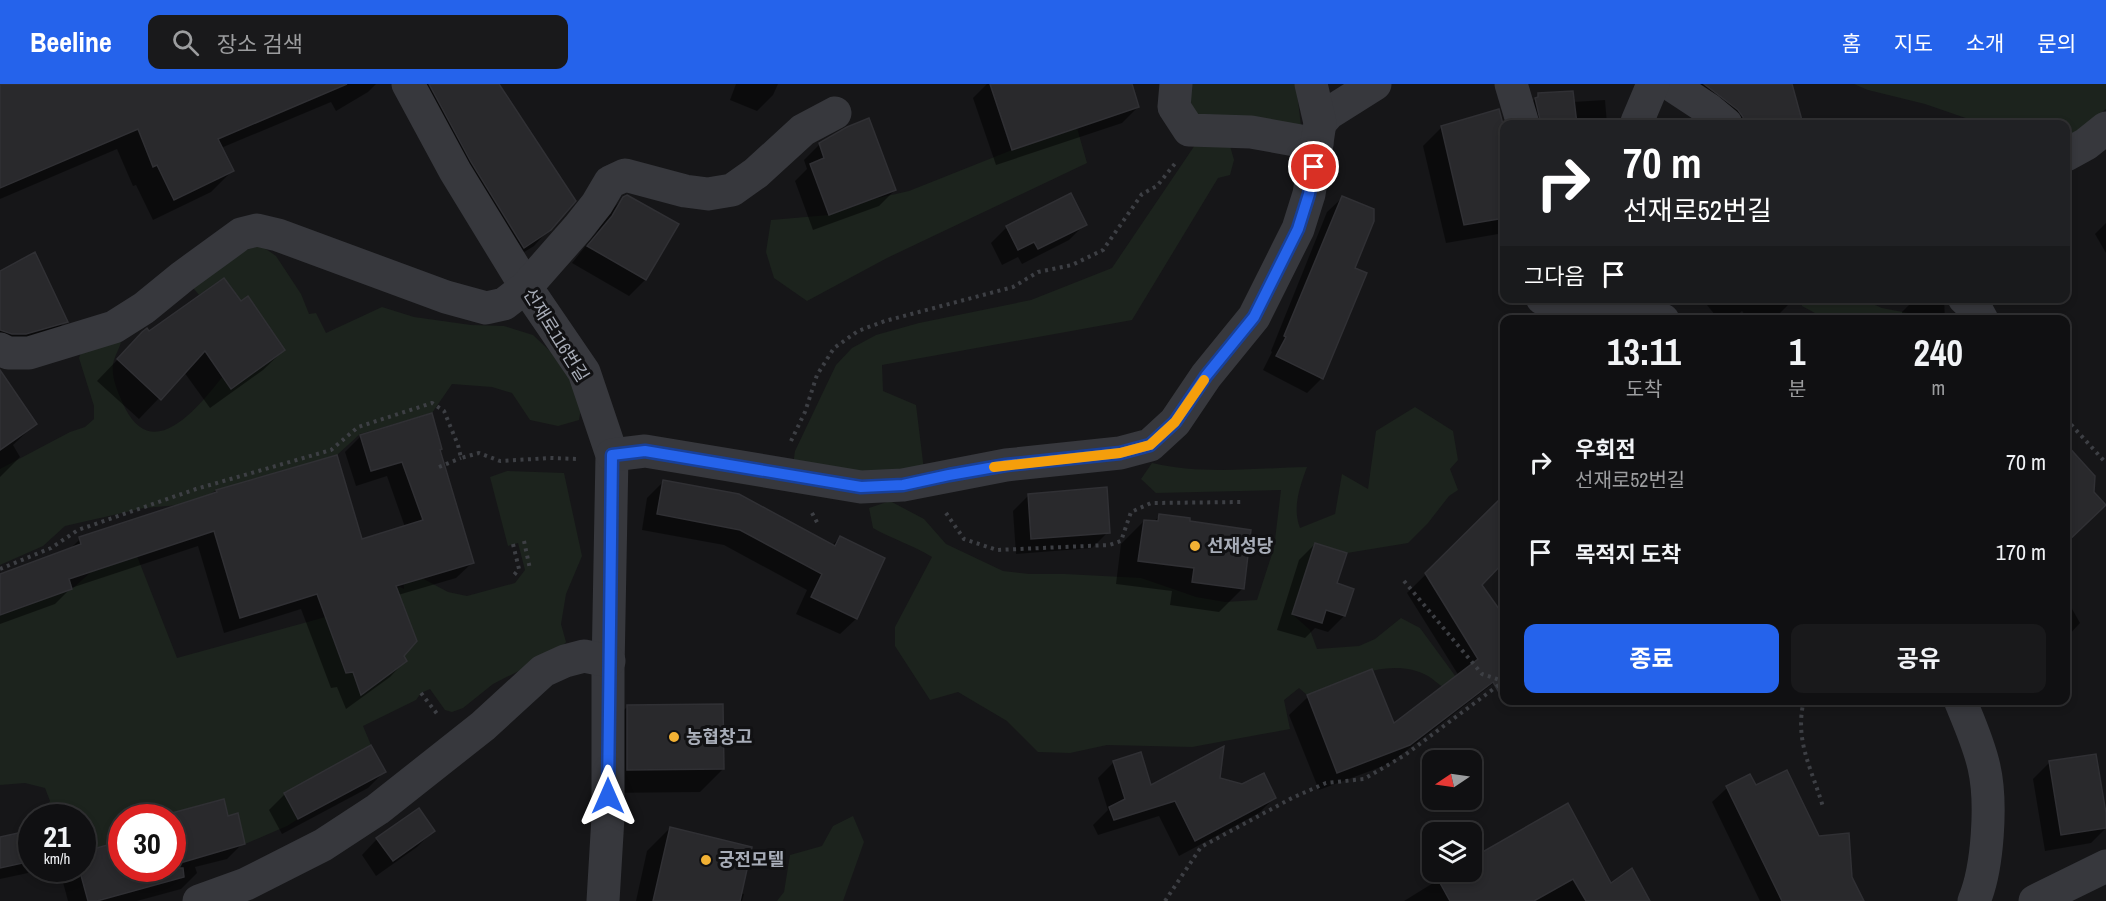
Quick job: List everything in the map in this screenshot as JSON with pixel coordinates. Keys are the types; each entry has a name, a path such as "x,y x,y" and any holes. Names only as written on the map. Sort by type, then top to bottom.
{"street":[{"name":"선재로116번길","path":"408,84 455,171 526,287 584,372 612,455 608,817 603,901"},
{"path":"1176,84 1174,107 1189,130 1319,134"},
{"path":"1311,84 1319,134"},
{"path":"612,455 645,451 861,487 903,485 1006,465 1120,453 1150,445 1175,422 1206,376 1254,317 1298,229 1309,194 1319,134 1329,113 1376,84"},
{"path":"1511,84 1522,120"},
{"path":"1638,120 1653,84"},
{"path":"1670,84 1721,120"},
{"path":"0,348 8,352 29,353 114,327 144,308 241,234 257,230 288,239 446,297 486,308 504,304 526,287 578,228 597,204 610,182 626,176 696,193 708,194 732,190 756,173 803,130 835,113"},
{"path":"2070,153 2086,144 2106,128"},
{"path":"1556,303 1572,309 1622,315"},
{"path":"1969,303 1979,315"},
{"path":"199,901 246,884 323,845 369,815 447,755 543,670 584,656 609,661"},
{"path":"1962,705 1984,768 1987,802 1986,847 1980,887 1974,901"},
{"path":"2035,901 2106,866"}],"path":[{"path":"760,470 782,456 805,412 817,375 834,348 858,332 885,321 1013,287 1038,272 1072,265 1103,250 1142,194 1157,186 1175,165 1189,130"},
{"path":"0,569 51,549 78,530 196,489 331,450 358,428 432,403 444,411 461,458"},
{"path":"2070,423 2106,463"},
{"path":"440,467 479,453 500,461 550,458 587,459 612,455"},
{"path":"903,485 925,494 943,509 964,539 997,550 1109,545 1120,541 1131,512 1151,503 1243,502"},
{"path":"524,541 530,569"},
{"path":"513,544 519,569 514,576"},
{"path":"1404,580 1482,674 1500,680"},
{"path":"1165,901 1201,847 1292,798 1326,783 1364,779 1405,755 1500,684"},
{"path":"421,693 438,715"},
{"path":"1803,705 1800,732 1823,807"}],"shaded area":[{"path":"1186,84 1296,84 1301,126 1195,116 1189,108"},
{"path":"1854,84 2106,84 2106,109 2084,128 2070,136 2070,120 1971,120 1925,104 1868,90"},
{"path":"1077,128 1087,163 887,258 807,301 774,278 766,252 771,220 829,215 874,199 909,191 1012,150"},
{"path":"1197,142 1230,146 1234,160 1230,175 1218,178 1132,320 882,365 883,391 916,405 924,470 871,478 793,465 795,451 836,365 852,348 876,335 919,323 1031,300 1112,268"},
{"path":"260,245 276,256 301,294 309,314 316,313 326,333 382,307 414,317 471,325 504,326 533,335 551,352 572,381 582,403 579,420 558,426 530,420 512,393 492,387 452,384 432,413 360,434 337,455 216,490 209,495 179,505 144,508 65,526 43,546 0,565 0,469 70,432 85,427 94,419 94,406 79,358 82,350 122,337 113,364 114,381 125,408 137,424 149,431 163,431 190,414 223,376 232,388 278,355 273,348 280,342 248,297 241,301 224,278 199,295 190,284 228,257"},
{"path":"1802,303 1870,303 1882,308 1908,313 1908,315 1819,315 1802,306"},
{"path":"1415,407 1453,431 1458,460 1450,469 1458,490 1449,496 1428,523 1408,543 1347,553 1315,543 1292,614 1310,630 1317,649 1359,646 1375,639 1401,618 1420,628 1456,677 1443,687 1428,676 1413,670 1382,669 1351,677 1307,695 1299,688 1284,700 1290,729 1192,747 1107,745 1070,753 1038,752 1007,721 958,692 930,700 895,646 895,627 932,557 873,528 869,508 890,501 924,519 946,544 1003,571 1141,578 1196,597 1225,602 1257,600 1274,548 1281,490 1156,493 1141,479 1152,463 1210,470 1307,467 1297,505 1300,528 1335,514 1342,474 1368,489 1376,431"},
{"path":"507,471 564,473 582,556 566,594 561,624 566,642 560,650 493,684 463,708 452,712 445,710 430,689 421,693 416,700 363,726 371,745 284,793 298,819 287,826 245,844 238,813 228,816 223,799 193,807 197,824 186,809 186,804 108,804 108,845 96,848 96,804 48,804 50,801 45,788 25,783 0,785 0,615 72,589 91,572 137,556 177,658 322,618 400,587 404,589 403,568 448,592 467,596 515,583 525,570 518,543 508,546 490,477"},
{"path":"853,816 864,842 843,901 777,901 784,892 790,855 822,846 833,826"}],"building":[{"path":"0,84 347,84 218,139 234,171 174,200 157,165 153,167 138,129 0,188"},
{"path":"429,84 499,84 576,201 551,230 524,248 471,162"},
{"path":"990,84 1132,84 1139,107 1012,150"},
{"path":"1704,84 1792,84 1802,120 1743,120 1738,110"},
{"path":"1573,91 1577,120 1540,120 1535,98 1538,97 1538,93"},
{"path":"1499,109 1502,120 1500,120 1500,219 1464,225 1441,126"},
{"path":"869,118 896,190 829,215 810,164 824,158 819,143"},
{"path":"1071,193 1087,225 1038,249 1034,242 1018,250 1006,226"},
{"path":"627,195 679,224 646,280 587,246 612,216 623,197"},
{"path":"1342,196 1374,209 1374,221 1355,268 1367,273 1323,379 1276,356 1286,337 1284,336"},
{"path":"35,252 68,322 26,334 12,334 0,330 0,271"},
{"path":"224,278 241,301 248,296 285,350 231,389 205,351 161,400 117,359 147,328 149,331"},
{"path":"0,370 37,424 0,450"},
{"path":"432,413 442,449 440,450 474,563 396,586 417,641 404,656 407,661 361,695 353,672 346,673 317,594 240,618 214,531 69,579 72,589 0,615 0,574 81,544 79,537 217,492 216,490 337,455 362,539 423,520 402,462 371,471 360,435"},
{"path":"2070,448 2095,476 2094,492 2106,505 2070,539"},
{"path":"663,480 739,494 835,546 840,536 885,558 857,619 811,597 822,574 740,530 657,514"},
{"path":"1107,487 1110,533 1031,539 1028,494"},
{"path":"1500,499 1500,566 1482,585 1500,610 1500,694 1493,682 1410,745 1337,773 1307,695 1372,669 1394,723 1478,659 1425,573"},
{"name":"선재성당","path":"1159,514 1251,530 1244,589 1192,582 1194,568 1138,561 1144,520 1158,521"},
{"path":"1315,543 1347,553 1337,583 1354,589 1345,616 1326,610 1322,623 1292,614"},
{"name":"농협창고","path":"723,704 724,769 627,770 627,705"},
{"path":"371,745 386,772 298,819 284,793"},
{"path":"1224,746 1220,778 1242,784 1264,773 1276,798 1195,841 1175,801 1114,820 1109,807 1125,799 1113,761 1141,752 1151,785"},
{"path":"2096,754 2106,813 2106,828 2061,835 2049,761"},
{"path":"1787,770 1819,836 1849,833 1852,877 1864,901 1782,901 1726,786 1750,774 1756,785"},
{"path":"224,799 228,816 238,813 245,844 186,861 186,809"},
{"path":"1568,803 1611,883 1632,868 1650,901 1586,901 1573,879 1534,901 1450,901 1440,882 1482,882 1482,852"},
{"path":"419,808 435,831 393,861 376,838"},
{"name":"궁전모텔","path":"670,827 752,847 740,901 653,901"},
{"path":"18,833 18,864 0,868 0,837"},
{"path":"108,845 108,882 166,882 97,901 88,901 83,882 96,882 96,848"}],"slow traffic":[{"path":"994,467 1120,453 1150,445 1175,422 1204,380"}],"place":[{"name":"선재성당","path":"1195,546"},
{"name":"농협창고","path":"674,737"},
{"name":"궁전모텔","path":"706,860"}],"route":[{"path":"608,796 612,455 645,451 861,487 903,485 1006,465 1120,453 1150,445 1175,422 1206,376 1254,317 1298,229 1309,194 1314,167"}]}
